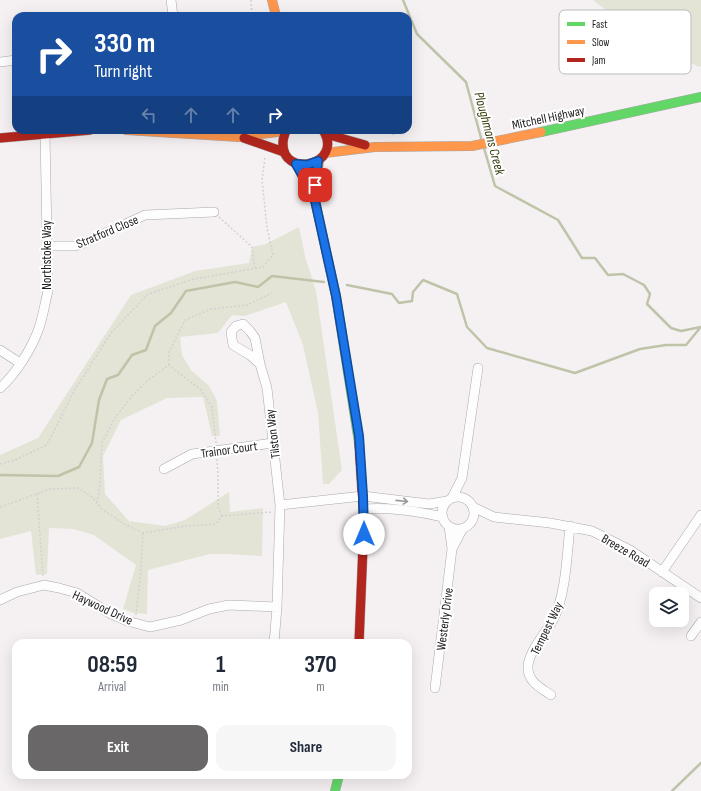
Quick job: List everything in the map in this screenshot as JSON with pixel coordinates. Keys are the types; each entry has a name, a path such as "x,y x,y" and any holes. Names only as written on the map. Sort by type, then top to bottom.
{"main road":[{"path":"272,0 275,12"},
{"name":"Mitchell Highway","path":"325,153 375,147 472,146 701,97"},
{"path":"0,138 30,134"},
{"path":"191,134 239,137 259,134"},
{"path":"284,134 282,142 284,152 288,158 296,164 314,196 336,296 359,436 364,509 359,639"},
{"path":"296,164 307,165 318,161 325,153 328,144 325,134"},
{"name":"Mitchell Highway","path":"331,134 375,147"},
{"path":"239,137 284,152"},
{"path":"314,196 318,161"},
{"path":"335,791 338,779"}],"street":[{"path":"171,0 172,12"},
{"path":"0,62 12,60"},
{"name":"Northstoke Way","path":"0,388 10,380 31,346 40,327 46,303 48,291 45,134"},
{"name":"Stratford Close","path":"47,246 76,246 145,215 214,212"},
{"path":"0,350 20,363"},
{"name":"Tilston Way","path":"260,364 267,388 280,508 277,607 274,639"},
{"path":"462,478 467,499 473,507 474,515 466,525 456,528 449,526 444,521 442,512 443,506 450,499 462,478 478,368"},
{"name":"Trainor Court","path":"164,470 192,454 273,443"},
{"path":"280,508 363,496 429,504 462,497 467,499"},
{"name":"Breeze Road","path":"473,507 494,517 570,526 592,531 609,538 630,550 701,598"},
{"path":"364,509 387,508 443,517"},
{"path":"662,572 701,515"},
{"name":"Breeze Road","path":"466,525 494,517"},
{"name":"Westerly Drive","path":"452,550 466,525"},
{"name":"Westerly Drive","path":"435,688 452,550 449,526"},
{"name":"Tempest Way","path":"551,695 534,684 530,678 528,668 531,655 553,618 562,594 570,526"},
{"name":"Haywood Drive","path":"0,600 17,592 44,585 77,593 111,614 150,627 181,620 209,609 229,605 277,607"},
{"path":"691,636 701,622"}],"path":[{"path":"250,0 252,12"},
{"path":"0,464 14,460 47,445 74,392 111,333 148,294 194,279 263,267 273,255 267,228 262,180 266,146"},
{"path":"214,212 252,247 255,268"},
{"path":"169,365 169,352 184,320 211,309 247,305 272,293"},
{"path":"169,365 202,390 212,407 218,477 218,507 222,516"},
{"path":"97,503 100,484 102,443 114,419 133,395 147,381 169,365"},
{"path":"0,507 50,489 78,488 92,497 102,509 124,524 143,533 186,526 216,524 222,516 280,508"},
{"path":"37,494 44,585"},
{"path":"135,623 141,570 143,533"}],"shaded area":[{"path":"593,0 701,0 701,66 699,67 691,63 691,10 606,10"},
{"path":"299,227 305,256 316,291 342,470 329,484 323,484 318,413 303,345 286,302 245,316 232,315 218,333 180,337 182,355 191,370 209,386 217,401 220,436 212,436 203,397 167,398 121,420 103,456 105,494 129,521 165,526 185,520 229,492 230,512 263,508 262,556 210,554 148,570 147,614 134,613 123,609 136,565 94,535 73,529 49,528 47,574 36,575 31,531 0,539 0,455 38,438 131,295 195,271 249,263 252,247 266,244"}],"waterway":[{"name":"Ploughmans Creek","path":"403,0 408,12"},
{"name":"Ploughmans Creek","path":"412,22 417,34 466,82 481,138"},
{"name":"Ploughmans Creek","path":"484,148 495,186 558,220 582,258 595,258 608,275 623,274 644,285 650,294 647,304 671,328 681,331 701,327"},
{"path":"0,475 58,476 79,467 92,443 99,400 107,379 118,375 132,355 146,350 155,326 171,313 186,291 235,282 258,287 272,276 324,282"},
{"path":"347,285 392,294 399,303 412,301 413,292 423,280 457,294 467,327 487,348 575,373 640,349 666,345 686,345 700,328"},
{"path":"672,791 701,763"}],"traffic: fast":[{"path":"541,132 701,97"},
{"path":"296,164 314,196 336,296 359,443"},
{"path":"335,791 338,779"}],"traffic: slow":[{"path":"272,0 275,12"},
{"path":"325,153 375,147 472,146 541,132"},
{"path":"191,134 239,137 262,134"},
{"path":"314,196 319,161"}],"traffic: jam":[{"path":"0,138 45,134"},
{"path":"285,134 283,142 285,154 292,161 301,164 310,163 319,159 326,152 328,142 325,134"},
{"path":"326,134 365,145"},
{"path":"244,138 284,152"},
{"path":"359,443 364,522 359,639"}],"route":[{"path":"315,185 318,161 307,165 296,164 314,196 336,296 359,436 364,534"}]}
